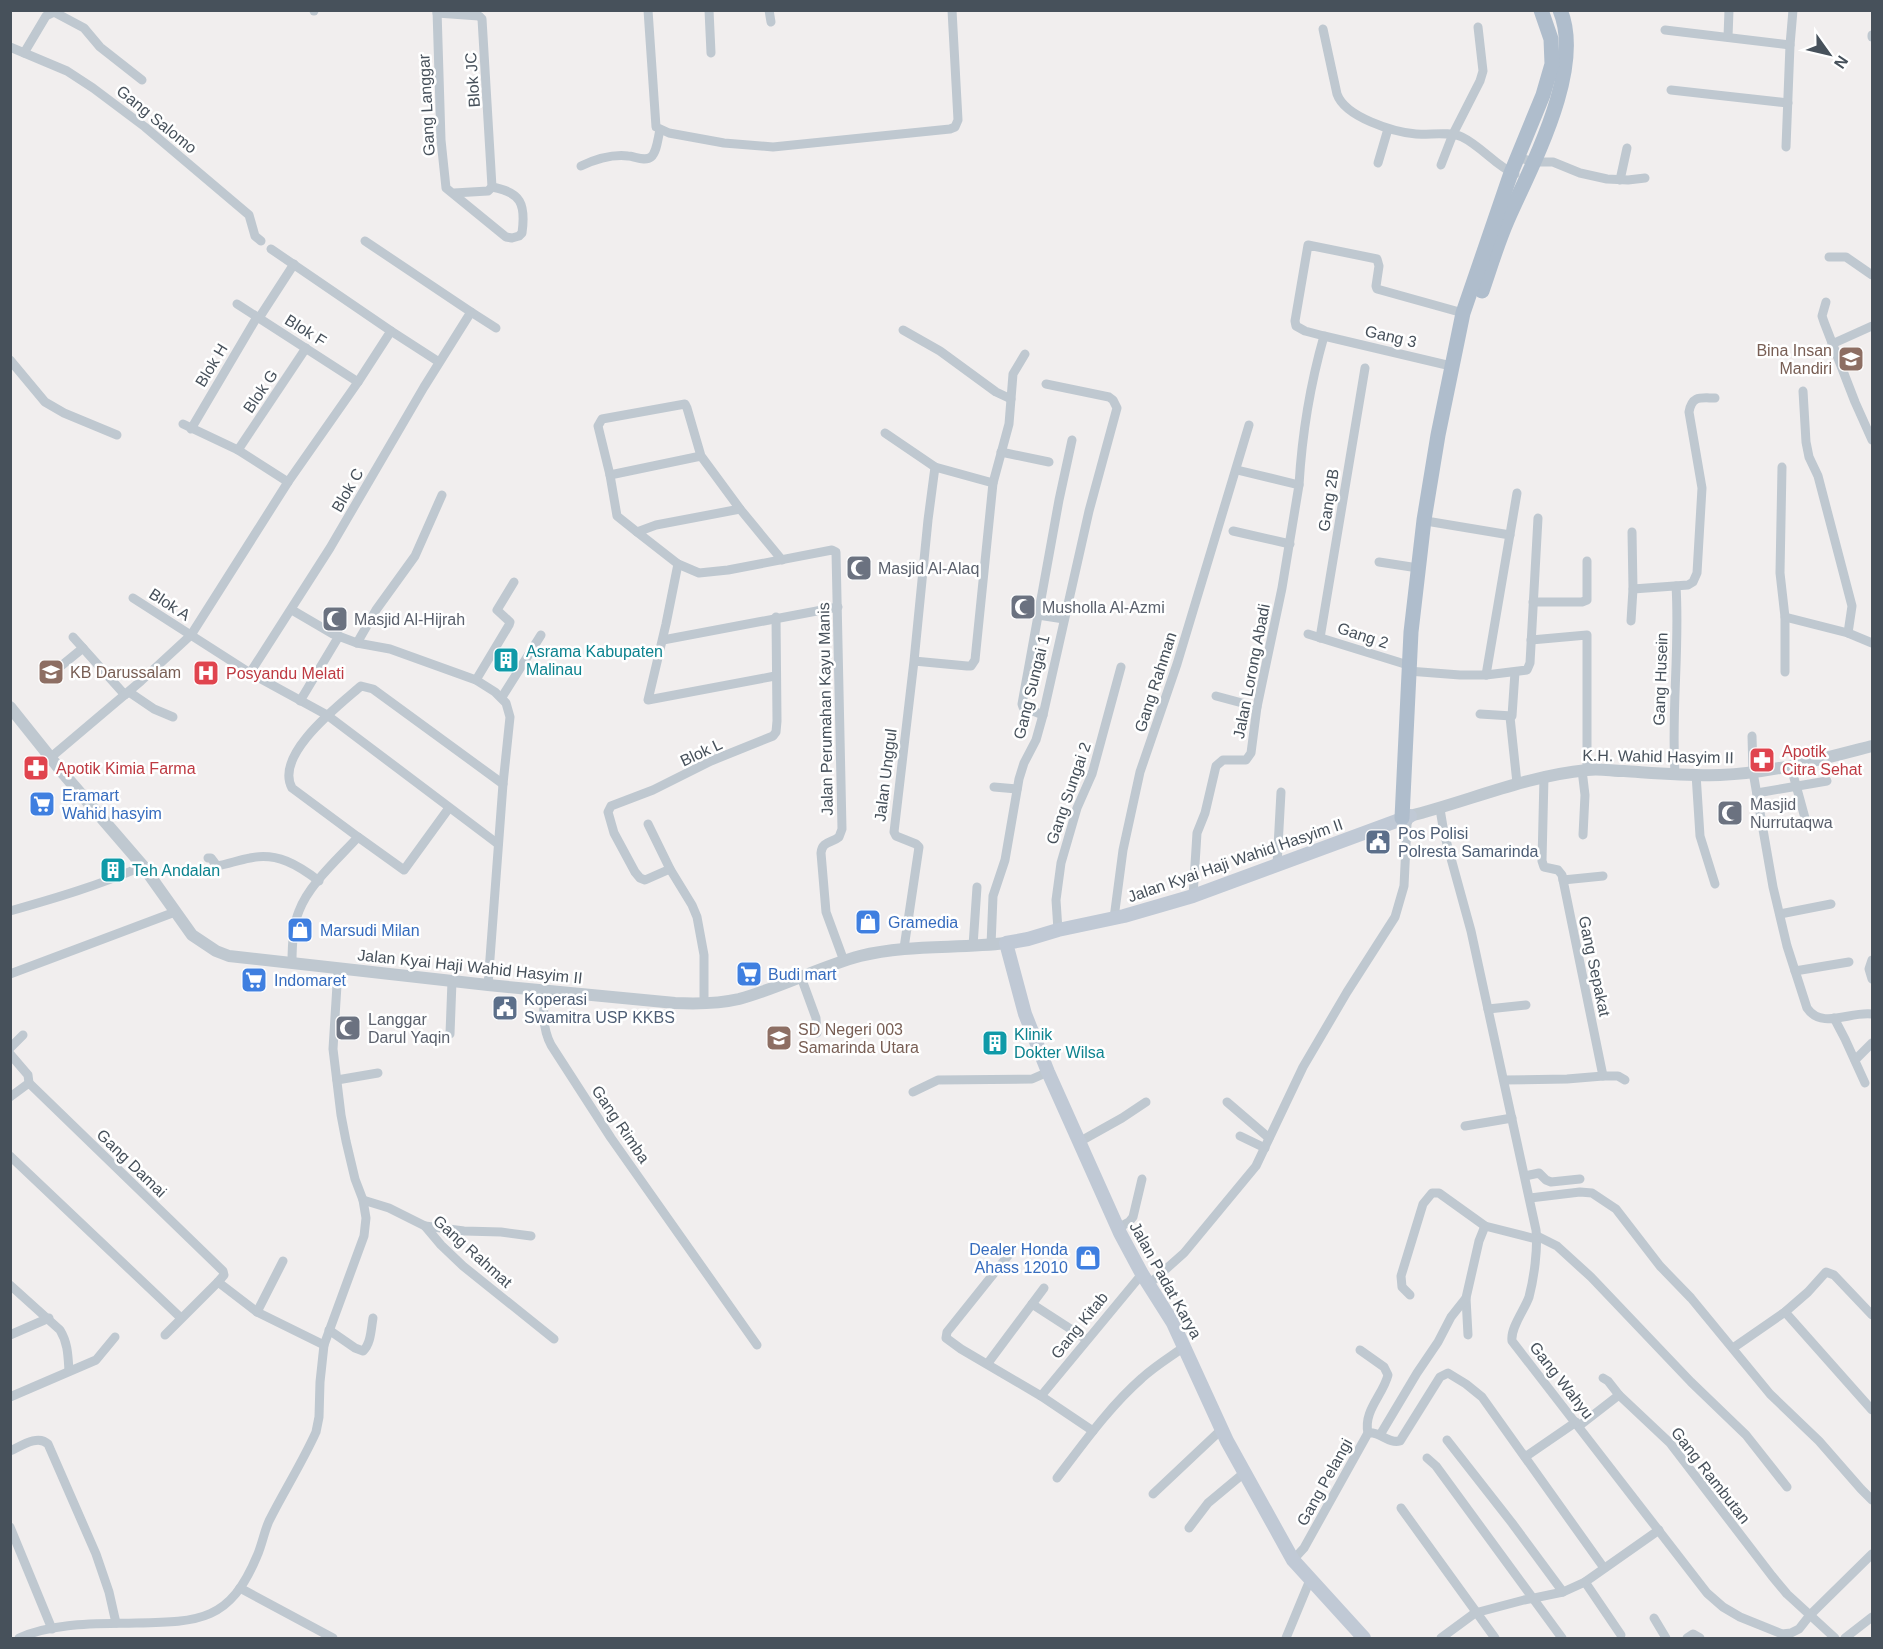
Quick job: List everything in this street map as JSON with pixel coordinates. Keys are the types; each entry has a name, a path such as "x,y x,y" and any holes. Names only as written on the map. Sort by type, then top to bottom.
{"main road":[{"path":"1525,160 1552,64 1551,39 1541,10"},
{"path":"1406,820 1411,669 1418,568 1451,366 1463,313 1518,175 1556,108 1564,75 1567,42 1565,22 1560,10"},
{"path":"1411,669 1445,435 1475,311 1502,232 1518,175"},
{"name":"Jalan Kyai Haji Wahid Hasyim II","path":"1006,943 1114,918 1193,896 1406,820"},
{"name":"Jalan Padat Karya","path":"1006,943 1019,996 1048,1072 1079,1142 1118,1228 1145,1279 1165,1307 1244,1473 1293,1560 1364,1638"}],"street":[{"path":"648,10 656,127 669,133 724,143 773,147 953,128 958,120 952,10"},
{"path":"709,10 711,53"},
{"path":"769,10 771,22"},
{"path":"1728,37 1729,10"},
{"path":"1786,147 1793,10"},
{"path":"24,53 46,16 54,12 84,28 100,47 142,80"},
{"name":"Blok JC","path":"437,12 479,16 482,19 492,187"},
{"name":"Gang Langgar","path":"437,12 441,140 446,188 454,193"},
{"path":"1441,165 1483,71 1478,27"},
{"path":"1323,29 1340,101 1349,110 1388,129 1417,134 1453,134 1479,147 1518,175"},
{"path":"1665,30 1790,45"},
{"name":"Gang Salomo","path":"10,47 67,71 145,127 249,215 255,237 261,241"},
{"path":"1671,90 1788,103"},
{"path":"1378,163 1388,129"},
{"path":"581,166 592,160 614,155 645,159 651,157 655,152 660,130"},
{"path":"1620,180 1627,148"},
{"path":"1525,160 1553,162 1607,179 1645,178"},
{"path":"492,187 509,191 519,198 522,206 522,229 519,236 506,237 454,193 488,191 492,187"},
{"path":"365,241 469,316 496,328"},
{"name":"Gang 3","path":"1451,366 1324,336 1296,326 1308,245 1377,260 1379,266 1377,289 1463,313"},
{"path":"271,249 439,362"},
{"path":"1829,257 1846,257 1872,274"},
{"name":"Blok H","path":"238,450 187,426 294,264"},
{"path":"1826,302 1822,316 1872,440"},
{"name":"Blok F","path":"237,304 358,382"},
{"name":"Blok C","path":"250,673 292,610 439,362 469,316"},
{"path":"1832,344 1872,326"},
{"path":"903,330 940,351 990,387 1011,399"},
{"path":"51,758 191,635 288,482 392,331"},
{"name":"Jalan Lorong Abadi","path":"1193,896 1197,833 1205,813 1216,766 1223,760 1246,760 1250,757 1257,707 1290,544 1309,394 1324,336"},
{"name":"Blok G","path":"238,450 306,348"},
{"path":"914,661 971,666 975,660 993,483 1010,424 1013,374 1025,354"},
{"path":"10,360 45,402 64,413 117,435"},
{"name":"Gang 2B","path":"1320,638 1365,368"},
{"name":"Gang Sungai 1","path":"991,945 993,896 1005,860 1017,789 1024,763 1036,740 1043,715 1095,487 1117,408 1116,403 1109,397 1046,384"},
{"path":"1803,391 1809,457 1818,476 1852,606 1848,633"},
{"path":"1633,589 1688,585 1693,582 1697,573 1702,488 1689,412 1690,406 1697,398 1715,398"},
{"path":"776,617 775,676 648,700 678,564 617,516 598,426 602,419 685,404 701,456 782,560"},
{"name":"Gang Rahman","path":"1114,918 1123,850 1140,772 1177,664 1249,425"},
{"path":"885,433 934,467 993,483"},
{"path":"1043,715 1023,707 1022,704 1072,440"},
{"path":"238,450 288,482"},
{"path":"1001,452 1049,462"},
{"path":"610,475 701,456"},
{"name":"Jalan Unggul","path":"903,948 919,847 896,836 894,832 934,467"},
{"path":"1782,467 1780,573 1785,617 1785,672"},
{"path":"1237,470 1299,485"},
{"path":"1486,675 1517,494"},
{"path":"357,643 376,610 415,556 442,495"},
{"path":"637,532 656,525 740,509"},
{"path":"1517,783 1510,717 1513,714 1519,671 1529,667 1538,518"},
{"path":"1432,522 1510,535"},
{"path":"1233,531 1290,544"},
{"path":"1631,621 1632,532"},
{"name":"Jalan Perumahan Kayu Manis","path":"678,564 699,573 728,570 831,550 836,552 842,833 837,839 823,846 821,853 826,912 844,961"},
{"path":"1533,602 1582,602 1587,600 1587,561"},
{"path":"1379,562 1418,568"},
{"path":"476,680 509,625 510,622 497,610 514,582"},
{"name":"Gang Husein","path":"1675,773 1673,741 1678,616 1676,586"},
{"name":"Blok A","path":"133,598 250,673 327,715 498,844"},
{"path":"663,640 838,607"},
{"path":"292,610 339,636 357,643 390,650 476,680 502,697 509,710 488,985"},
{"path":"1038,615 1064,619"},
{"path":"1785,617 1848,633 1872,643"},
{"name":"Gang 2","path":"1308,634 1411,669 1486,675 1519,671"},
{"path":"502,697 541,635"},
{"path":"1531,640 1587,635 1583,835"},
{"path":"300,701 339,636"},
{"path":"73,637 127,693 173,717"},
{"path":"61,666 83,648"},
{"name":"Gang Sungai 2","path":"1058,930 1056,900 1061,863 1077,808 1092,774 1121,668"},
{"name":"Blok L","path":"670,869 645,880 634,872 614,833 609,808 678,779 711,761 773,736 776,732 777,721 775,676"},
{"path":"449,808 404,870 299,794 288,781 288,774 294,756 327,715 361,686 368,687 503,784"},
{"path":"1216,696 1257,707"},
{"name":"Jalan Kyai Haji Wahid Hasyim II","path":"11,707 51,758 143,866 192,935 216,951 245,958 488,985 704,1004 739,999 859,956 903,948 1006,943"},
{"path":"1480,714 1510,717"},
{"path":"1752,736 1753,772 1773,887 1802,995 1810,1012 1823,1020 1861,1012 1872,1014"},
{"name":"K.H. Wahid Hasyim II","path":"1406,820 1517,783 1584,770 1720,775 1791,766 1872,746"},
{"path":"1791,766 1805,818"},
{"path":"1696,774 1700,836 1714,884"},
{"path":"1544,777 1542,861 1546,868 1559,871 1563,880 1603,876"},
{"path":"1757,793 1827,781"},
{"path":"994,787 1017,789"},
{"path":"1277,865 1281,792"},
{"name":"Gang Wahyu","path":"1440,808 1444,833 1471,931 1537,1238 1533,1280 1524,1309 1513,1329 1512,1339 1707,1593 1723,1607 1740,1617 1782,1634 1791,1633 1799,1629 1810,1615 1872,1554"},
{"name":"Gang Kitab","path":"1041,1396 1086,1339 1145,1279 1170,1266 1194,1242 1251,1174 1304,1067 1356,977 1395,917 1404,886 1406,820"},
{"path":"648,824 697,917 704,955 704,1004"},
{"path":"292,963 292,946 303,901 358,837"},
{"path":"207,858 211,858 217,866 252,857 268,856 293,862 319,881"},
{"path":"10,911 86,889 143,866"},
{"name":"Gang Sepakat","path":"1563,880 1602,1076"},
{"path":"973,946 977,887"},
{"path":"1780,914 1831,904"},
{"path":"10,974 175,912"},
{"path":"1872,960 1869,969 1872,979"},
{"path":"1795,971 1849,962"},
{"path":"19,1638 52,1629 199,1618 223,1606 240,1588 258,1553 270,1519 316,1432 324,1345 363,1236 366,1218 346,1141 337,1080 333,1039 338,969"},
{"path":"801,977 816,1018 817,1033"},
{"path":"450,1034 452,981"},
{"name":"Gang Rimba","path":"545,990 545,1031 551,1045 611,1138 758,1345"},
{"path":"1488,1009 1527,1005"},
{"path":"1834,1018 1865,1083"},
{"path":"10,1048 23,1035"},
{"path":"1855,1059 1872,1043"},
{"path":"10,1054 28,1075 29,1083 10,1097"},
{"path":"914,1092 938,1080 1032,1079 1048,1072"},
{"path":"337,1080 378,1073"},
{"path":"1504,1080 1602,1076 1618,1076 1626,1080"},
{"name":"Gang Damai","path":"29,1083 223,1271 224,1275 218,1282"},
{"path":"1079,1142 1146,1102"},
{"path":"1227,1102 1269,1138"},
{"path":"1465,1126 1512,1118"},
{"path":"1240,1136 1265,1148"},
{"path":"10,1156 181,1318"},
{"path":"1525,1176 1539,1173 1546,1180 1556,1183 1580,1179"},
{"path":"1118,1228 1133,1217 1142,1179"},
{"path":"1410,1295 1402,1287 1401,1276 1423,1204 1432,1193 1439,1193 1485,1226 1537,1238 1557,1246 1746,1435 1786,1487"},
{"path":"1530,1198 1592,1193 1616,1209 1660,1266 1691,1298 1770,1394 1819,1441 1872,1500"},
{"name":"Gang Rahmat","path":"363,1200 389,1208 425,1226 463,1266 554,1340"},
{"path":"425,1226 531,1236"},
{"path":"1468,1335 1466,1298 1479,1241 1485,1226"},
{"path":"1011,1252 980,1289 946,1338 1093,1431"},
{"path":"257,1312 283,1261"},
{"path":"1733,1348 1785,1312 1826,1272 1834,1275 1872,1315"},
{"path":"165,1335 218,1282 257,1312 324,1345"},
{"path":"10,1285 49,1318 65,1338 69,1371"},
{"path":"988,1363 1044,1288"},
{"path":"1380,1435 1451,1317 1466,1298"},
{"path":"1032,1304 1086,1339"},
{"path":"1785,1312 1872,1410"},
{"path":"10,1335 49,1318"},
{"path":"329,1330 363,1351 368,1344 373,1318"},
{"path":"10,1397 96,1360 115,1337"},
{"path":"1057,1478 1093,1431 1143,1377 1184,1347"},
{"path":"1360,1350 1384,1367 1388,1375 1368,1417 1368,1433"},
{"name":"Gang Pelangi","path":"1293,1560 1305,1548 1368,1433 1374,1432 1394,1443 1400,1441 1440,1377 1448,1373 1482,1397 1525,1457"},
{"name":"Gang Rambutan","path":"1603,1378 1608,1380 1619,1395 1670,1443 1787,1594 1834,1638"},
{"path":"1604,1568 1525,1457 1619,1395"},
{"path":"1153,1494 1222,1430"},
{"path":"10,1451 38,1439 48,1444 103,1573 116,1623"},
{"path":"1447,1440 1563,1592"},
{"path":"1427,1458 1436,1466 1562,1638"},
{"path":"1189,1528 1208,1503 1244,1473"},
{"path":"1401,1508 1495,1638"},
{"path":"10,1527 52,1629"},
{"path":"1441,1638 1475,1613 1563,1592 1585,1582 1659,1530"},
{"path":"1286,1638 1310,1580"},
{"path":"1585,1582 1621,1635"},
{"path":"240,1588 333,1638"},
{"path":"1845,1638 1872,1617"},
{"path":"1654,1618 1666,1638"},
{"path":"1687,1638 1694,1634 1700,1638"}],"place":[{"name":"Bina Insan Mandiri","path":"1851,359"},
{"name":"Masjid Al-Alaq","path":"859,568"},
{"name":"Musholla Al-Azmi","path":"1023,607"},
{"name":"Masjid Al-Hijrah","path":"335,619"},
{"name":"Asrama Kabupaten Malinau","path":"506,660"},
{"name":"KB Darussalam","path":"51,672"},
{"name":"Posyandu Melati","path":"206,673"},
{"name":"Apotik Citra Sehat","path":"1762,760"},
{"name":"Apotik Kimia Farma","path":"36,768"},
{"name":"Eramart Wahid hasyim","path":"42,804"},
{"name":"Masjid Nurrutaqwa","path":"1730,813"},
{"name":"Pos Polisi Polresta Samarinda","path":"1378,842"},
{"name":"Teh Andalan","path":"113,870"},
{"name":"Gramedia","path":"868,922"},
{"name":"Marsudi Milan","path":"300,930"},
{"name":"Budi mart","path":"749,974"},
{"name":"Indomaret","path":"254,980"},
{"name":"Koperasi Swamitra USP KKBS","path":"505,1008"},
{"name":"Langgar Darul Yaqin","path":"348,1028"},
{"name":"SD Negeri 003 Samarinda Utara","path":"779,1038"},
{"name":"Klinik Dokter Wilsa","path":"995,1043"},
{"name":"Dealer Honda Ahass 12010","path":"1088,1258"}]}
